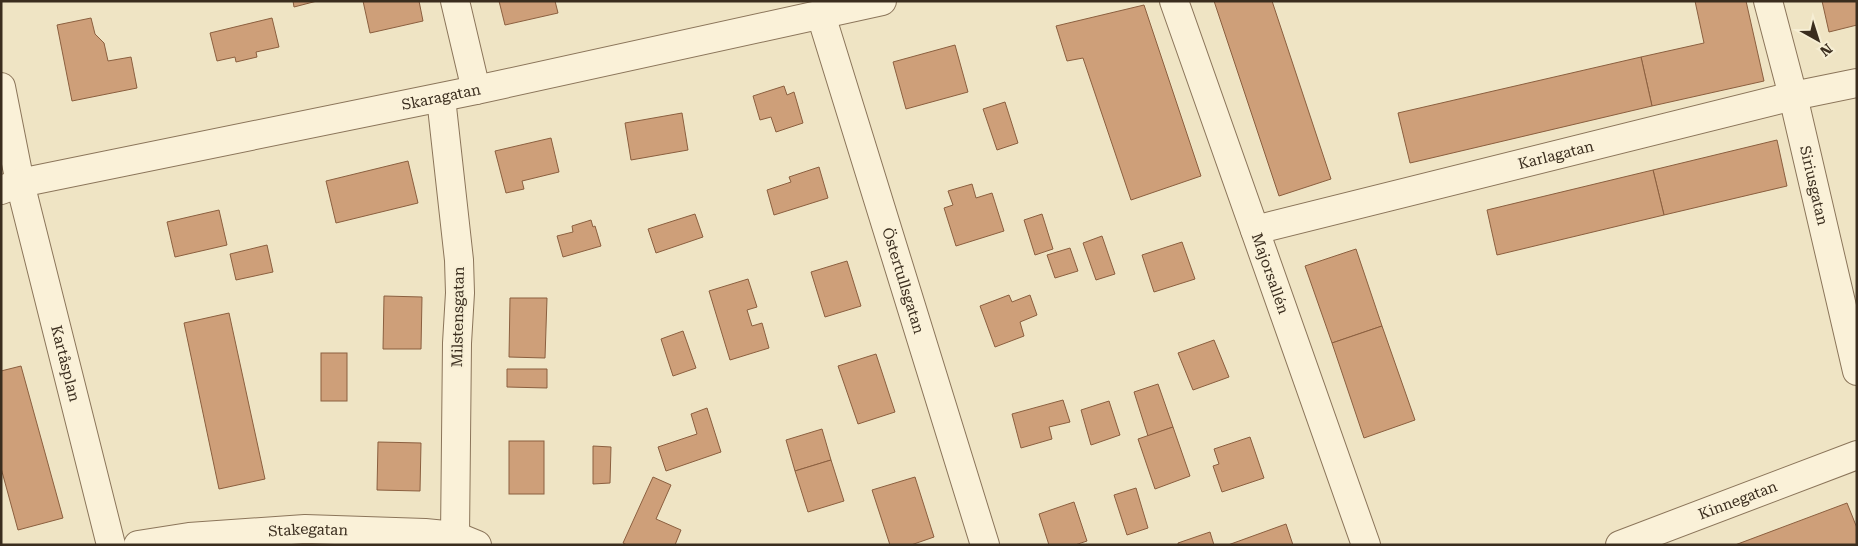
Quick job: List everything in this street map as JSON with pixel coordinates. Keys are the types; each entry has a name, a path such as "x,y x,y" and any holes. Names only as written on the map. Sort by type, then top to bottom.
{"street":[{"path":"455,1 476,90"},
{"name":"Skaragatan","path":"10,187 441,98 882,1"},
{"name":"Majorsallén","path":"1174,1 1366,545"},
{"name":"Siriusgatan","path":"1768,1 1793,96 1857,371"},
{"name":"Östertullsgatan","path":"821,15 985,545"},
{"name":"Karlagatan","path":"1255,230 1793,96 1857,83"},
{"name":"Kartåsplan","path":"1,87 10,187 112,545"},
{"name":"Milstensgatan","path":"441,98 460,293 458,343 466,541"},
{"name":"Kinnegatan","path":"1620,545 1857,455"},
{"name":"Stakegatan","path":"138,545 189,537 306,529 425,533 466,541"}],"building":[{"path":"293,1 317,1 294,7"},
{"path":"363,1 419,1 423,21 370,33"},
{"path":"499,1 555,1 558,13 505,25"},
{"path":"1214,1 1272,1 1331,179 1279,196"},
{"path":"1695,1 1746,1 1764,81 1652,106 1641,57 1704,43"},
{"path":"1822,1 1857,1 1857,25 1829,32"},
{"path":"1144,5 1201,176 1131,200 1083,58 1067,61 1056,26"},
{"path":"91,18 95,34 104,43 108,61 131,57 137,88 72,101 57,25"},
{"path":"272,18 279,47 256,52 257,57 236,62 235,57 217,61 210,33"},
{"path":"955,45 968,92 906,109 893,62"},
{"path":"1641,57 1652,106 1410,163 1398,113"},
{"path":"784,86 787,95 794,92 803,123 776,132 771,117 760,120 753,96"},
{"path":"1005,102 1018,143 997,150 983,109"},
{"path":"682,113 688,150 631,160 625,123"},
{"path":"551,138 559,172 522,181 524,189 506,193 495,151"},
{"path":"1777,140 1787,186 1664,215 1653,170"},
{"path":"408,161 418,203 336,223 326,181"},
{"path":"819,167 828,198 774,215 767,190 791,182 789,177"},
{"path":"1653,170 1664,215 1497,255 1487,210"},
{"path":"972,184 976,198 992,193 1004,231 956,246 944,208 953,205 948,191"},
{"path":"219,210 227,245 175,257 167,222"},
{"path":"695,214 703,237 656,253 648,229"},
{"path":"1042,214 1053,249 1035,255 1024,220"},
{"path":"591,220 593,227 595,226 601,246 563,257 557,236 573,232 572,226"},
{"path":"1102,236 1115,274 1096,280 1083,243"},
{"path":"1182,242 1195,279 1154,292 1142,255"},
{"path":"267,245 273,272 236,280 230,254"},
{"path":"1070,248 1078,271 1055,278 1047,255"},
{"path":"1356,249 1382,326 1332,343 1305,266"},
{"path":"847,261 861,306 825,317 811,272"},
{"path":"748,279 757,307 747,310 752,326 762,323 769,348 730,360 709,291"},
{"path":"1009,295 1012,302 1030,295 1037,315 1020,322 1024,336 995,347 980,306"},
{"path":"384,296 422,297 421,349 383,349"},
{"path":"510,298 547,298 545,358 509,357"},
{"path":"229,313 265,479 219,489 184,323"},
{"path":"1382,326 1415,420 1364,438 1332,343"},
{"path":"683,331 696,368 673,376 661,339"},
{"path":"1214,340 1229,377 1193,390 1178,353"},
{"path":"321,353 347,353 347,401 321,401"},
{"path":"876,354 895,412 858,424 838,366"},
{"path":"21,366 63,518 18,530 1,468 1,371"},
{"path":"507,369 547,369 547,388 507,387"},
{"path":"1158,384 1173,427 1148,436 1134,392"},
{"path":"1063,400 1070,422 1049,427 1052,439 1021,448 1012,414"},
{"path":"1109,401 1120,435 1091,445 1081,410"},
{"path":"707,408 721,452 666,471 658,447 697,434 691,414"},
{"path":"1173,427 1190,476 1155,489 1138,439"},
{"path":"822,429 831,460 795,471 786,440"},
{"path":"1250,437 1264,478 1222,492 1213,466 1219,464 1214,449"},
{"path":"509,441 544,441 544,494 509,494"},
{"path":"378,442 421,443 420,491 377,490"},
{"path":"593,446 611,447 610,483 593,484"},
{"path":"831,460 844,501 808,512 795,471"},
{"path":"653,477 671,485 656,519 681,530 675,545 627,545 623,543"},
{"path":"915,477 934,537 911,545 890,545 872,490"},
{"path":"1136,488 1148,528 1127,535 1114,495"},
{"path":"1074,502 1087,541 1075,545 1049,545 1039,514"},
{"path":"1847,503 1857,528 1857,545 1735,545"},
{"path":"1286,524 1293,545 1228,545"},
{"path":"1210,532 1214,545 1178,545 1178,543"}]}
